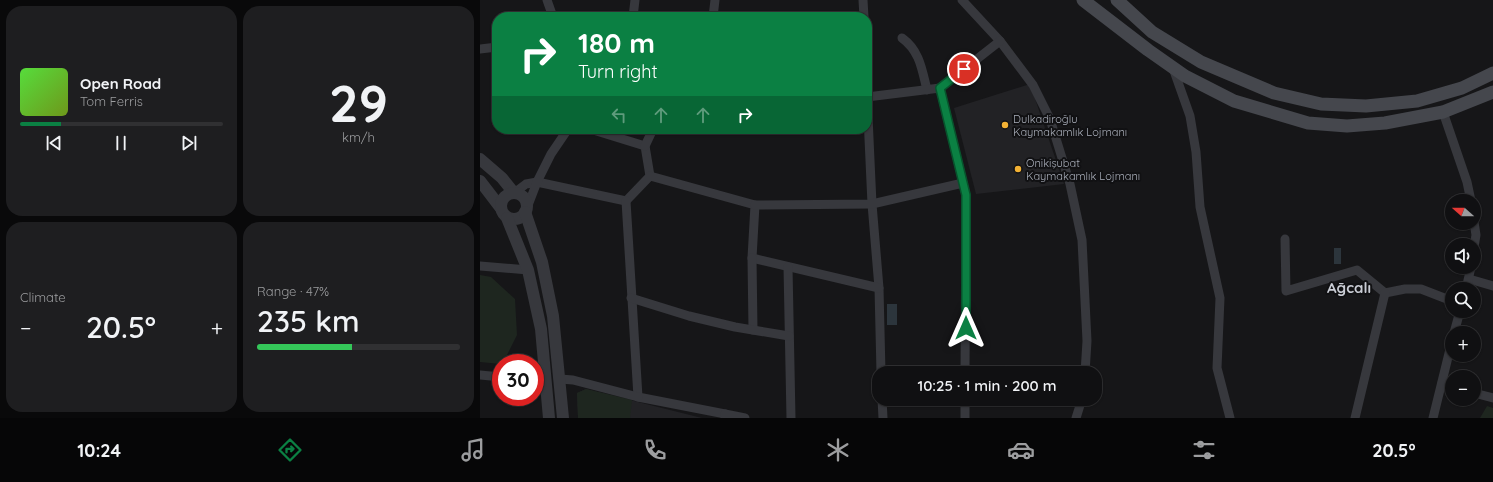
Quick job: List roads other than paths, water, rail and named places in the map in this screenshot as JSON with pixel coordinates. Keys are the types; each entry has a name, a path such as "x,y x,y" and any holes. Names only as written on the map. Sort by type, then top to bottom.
{"main road":[{"path":"1083,0 1185,76 1234,100 1308,123 1347,126 1385,123 1443,112 1493,92"},
{"path":"1117,0 1152,32 1201,62 1274,93 1321,104 1366,106 1416,101 1462,88 1493,74"}],"street":[{"path":"547,0 551,12"},
{"path":"634,12 635,0"},
{"path":"714,12 715,0"},
{"path":"863,0 864,12"},
{"path":"962,0 1000,41 1034,85 1050,119 1070,184 1082,240 1087,341 1085,366"},
{"path":"902,38 917,55 927,90"},
{"path":"872,96 940,88 1000,41"},
{"path":"480,49 492,48"},
{"path":"1173,68 1190,116 1196,152 1200,207 1220,298 1217,368 1230,418"},
{"path":"940,88 966,195 965,366"},
{"path":"1443,112 1467,182 1469,194"},
{"path":"507,218 519,218 526,210 537,182 551,154 565,134"},
{"path":"606,134 645,146"},
{"path":"650,134 645,146 650,176"},
{"path":"869,134 872,204 879,288 881,366"},
{"path":"480,159 498,174 514,193 522,196 525,200 526,210 544,270 553,316 563,418"},
{"path":"650,176 755,204 872,204 963,183"},
{"path":"638,398 626,201 650,176"},
{"path":"480,181 507,218 528,270 541,329 540,354"},
{"path":"500,207 503,199 510,194 514,193 526,184 537,182 626,201"},
{"path":"753,330 752,258 755,204"},
{"path":"1285,239 1286,291 1357,270 1385,293"},
{"path":"752,258 879,288"},
{"path":"480,266 528,270"},
{"path":"788,267 791,418"},
{"path":"1468,282 1470,274"},
{"path":"1469,279 1493,286"},
{"path":"1385,293 1405,288 1420,289 1445,299"},
{"path":"1355,418 1385,293"},
{"path":"631,298 689,316 735,327 789,336"},
{"path":"1433,418 1447,362"},
{"path":"480,375 492,376"},
{"path":"560,379 573,380 638,398 725,416 745,418"},
{"path":"1481,395 1493,398"},
{"path":"544,396 549,418"},
{"path":"882,406 883,418"},
{"path":"965,406 965,418"},
{"path":"1076,418 1080,406"}],"place":[{"name":"Dulkadiroğlu Kaymakamlık Lojmanı","path":"1005,125"},
{"name":"Onikişubat Kaymakamlık Lojmanı","path":"1018,169"}],"district":[{"name":"Ağcalı","path":"1349,287"}]}
